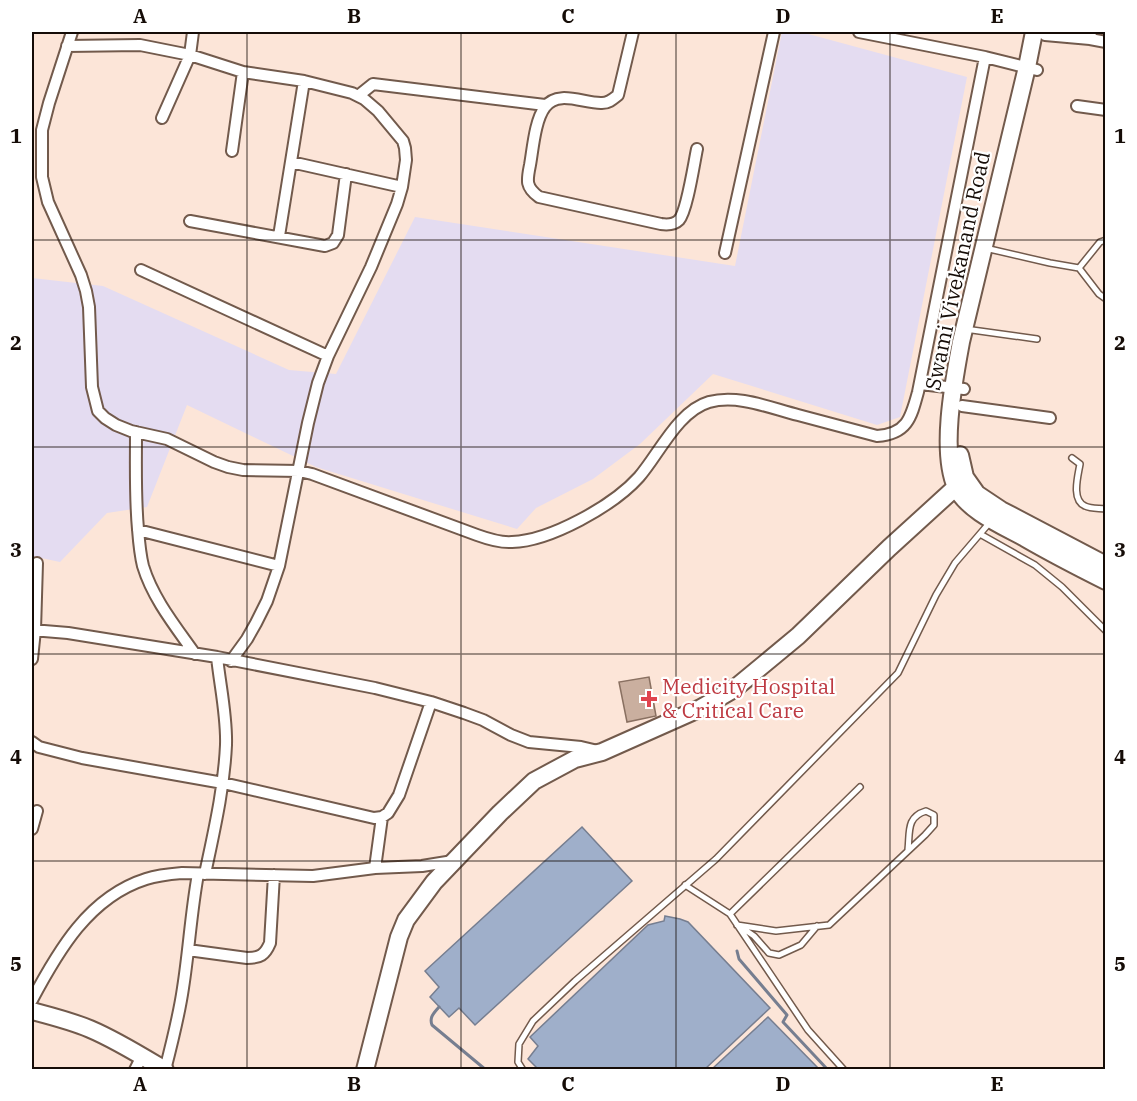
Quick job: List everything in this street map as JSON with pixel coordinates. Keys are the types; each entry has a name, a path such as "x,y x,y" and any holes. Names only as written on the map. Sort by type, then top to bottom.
{"street":[{"path":"72,32 49,103 37,130 42,177 48,202 86,291 92,387 98,411 116,425 167,439 228,467 299,471 328,479 494,541 511,542 533,540 592,514 622,493 639,477 680,422 692,410 708,402 738,400 877,436 899,431 907,423 913,412 920,384 985,57"},
{"path":"162,118 189,55 193,32"},
{"path":"358,96 372,84 545,105 566,98 601,104 610,102 618,95 633,32"},
{"path":"725,253 774,32"},
{"path":"859,32 1032,68"},
{"path":"1041,33 1091,35 1106,42"},
{"name":"Swami Vivekanand Road","path":"1041,33 969,330 960,394 960,459 965,477 977,495 1106,565"},
{"path":"67,46 140,45 189,55 243,72 304,81 352,93 364,99 378,111 403,141 405,148 406,160 402,187 387,231 328,356 312,404 279,566 267,601 256,623 231,660"},
{"path":"232,151 243,72"},
{"path":"279,236 304,81"},
{"path":"545,105 536,131 527,182 531,191 539,197 671,225 679,220 684,211 697,149"},
{"path":"1077,106 1106,110"},
{"path":"291,162 402,187"},
{"path":"190,221 325,246 333,243 338,236 346,174"},
{"path":"141,270 328,356"},
{"path":"920,384 1050,418"},
{"name":"Swami Vivekanand Road","path":"960,394 950,425 949,460 956,487 964,499 992,520 1106,581"},
{"path":"136,432 138,530 143,566 161,604 195,654"},
{"path":"365,1070 399,937 406,920 434,882 500,813 534,781 575,759 602,752 701,708 734,689 798,636 956,487"},
{"path":"138,530 279,566"},
{"path":"32,659 37,563"},
{"path":"33,630 68,633 217,657 375,688 431,702 483,720 529,742 581,747 602,752"},
{"path":"32,1011 90,1029 120,1044 139,1063 165,1070 178,1015 193,903 223,783 226,723 217,657"},
{"path":"32,742 39,747 82,758 223,783 374,819 388,813 399,795 431,702"},
{"path":"32,829 37,811"},
{"path":"375,868 382,817"},
{"path":"32,1000 48,969 80,924 100,904 122,889 145,879 172,874 313,876 455,861"},
{"path":"188,950 247,958 262,956 268,950 270,943 274,875"}],"lane":[{"path":"1079,268 1100,242 1106,240"},
{"path":"988,248 1079,268 1099,294 1106,299"},
{"path":"969,330 1037,339"},
{"path":"1072,458 1080,464 1076,494 1080,502 1084,506 1106,509"},
{"path":"523,1070 518,1062 519,1044 533,1021 575,981 716,859 898,673 936,595 955,563 992,520"},
{"path":"980,534 1035,565 1062,587 1106,631"},
{"path":"730,914 860,787"},
{"path":"737,925 776,931 829,925 908,850 934,825 934,815 926,811 917,814 911,821 908,850"},
{"path":"685,885 730,914 808,1030 844,1070"},
{"path":"737,925 754,936 769,952 779,955 801,945 817,926"}],"shaded area":[{"path":"782,32 801,32 967,77 900,417 877,425 713,374 640,444 593,479 536,508 517,529 316,467 187,405 147,507 107,513 60,562 32,556 32,278 103,286 289,370 336,374 415,217 735,266"}],"water":[{"path":"582,827 632,881 475,1025 459,1008 449,1017 430,997 439,987 425,971"},
{"path":"665,916 688,922 770,1008 705,1069 538,1069 528,1059 538,1046 530,1037 648,925 664,921"},
{"path":"768,1017 819,1069 712,1069"}],"building":[{"path":"649,677 656,716 627,722 619,682"}],"waterway":[{"path":"737,951 739,959 787,1015 783,1022 828,1070"},
{"path":"439,1007 432,1017 432,1025 486,1070"}],"place":[{"name":"Medicity Hospital & Critical Care","path":"649,699"}]}
